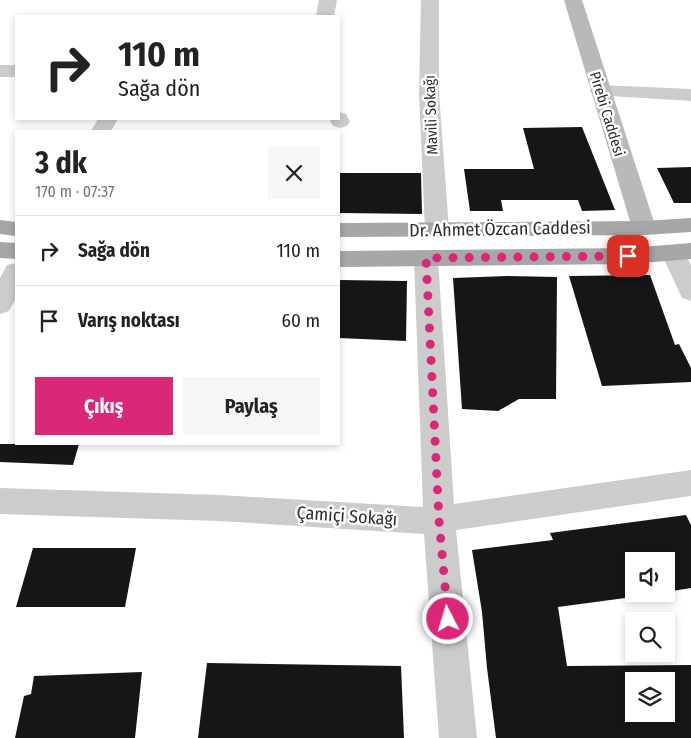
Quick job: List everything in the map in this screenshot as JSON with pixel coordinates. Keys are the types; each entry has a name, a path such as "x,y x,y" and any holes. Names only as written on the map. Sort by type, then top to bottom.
{"main road":[{"name":"Dr. Ahmet Özcan Caddesi","path":"340,230 644,228 691,225"},
{"path":"0,227 15,229"},
{"path":"0,250 15,251"},
{"name":"Dr. Ahmet Özcan Caddesi","path":"340,258 628,256 682,252"}],"street":[{"path":"325,15 328,0"},
{"name":"Mavili Sokağı","path":"430,0 429,93 437,230"},
{"name":"Pirebi Caddesi","path":"573,0 644,228"},
{"path":"600,91 691,95"},
{"path":"682,252 691,292"},
{"path":"426,258 439,520 458,738"},
{"path":"0,306 15,273"},
{"name":"Çamiçi Sokağı","path":"0,501 219,508 428,522 691,482"}],"building":[{"path":"582,127 615,210 582,211 578,200 501,200 503,211 470,211 464,169 534,169 523,128"},
{"path":"691,167 691,203 674,203 657,168"},
{"path":"340,173 421,173 422,214 340,213"},
{"path":"650,275 675,345 679,344 691,368 691,382 602,386 569,276"},
{"path":"557,277 556,399 519,399 498,411 462,409 453,278"},
{"path":"340,280 407,281 406,341 340,338"},
{"path":"0,444 79,445 73,465 0,462"},
{"path":"686,515 691,525 691,588 675,591 675,552 625,552 625,598 558,607 567,666 691,665 691,738 496,738 482,612 472,550 553,540 550,533"},
{"path":"33,548 136,548 125,607 16,607"},
{"path":"207,663 401,666 404,738 198,738"},
{"path":"142,672 135,738 15,738 24,696 31,694 34,676"}],"route":[{"path":"448,619 439,520 426,258 628,256"}]}
